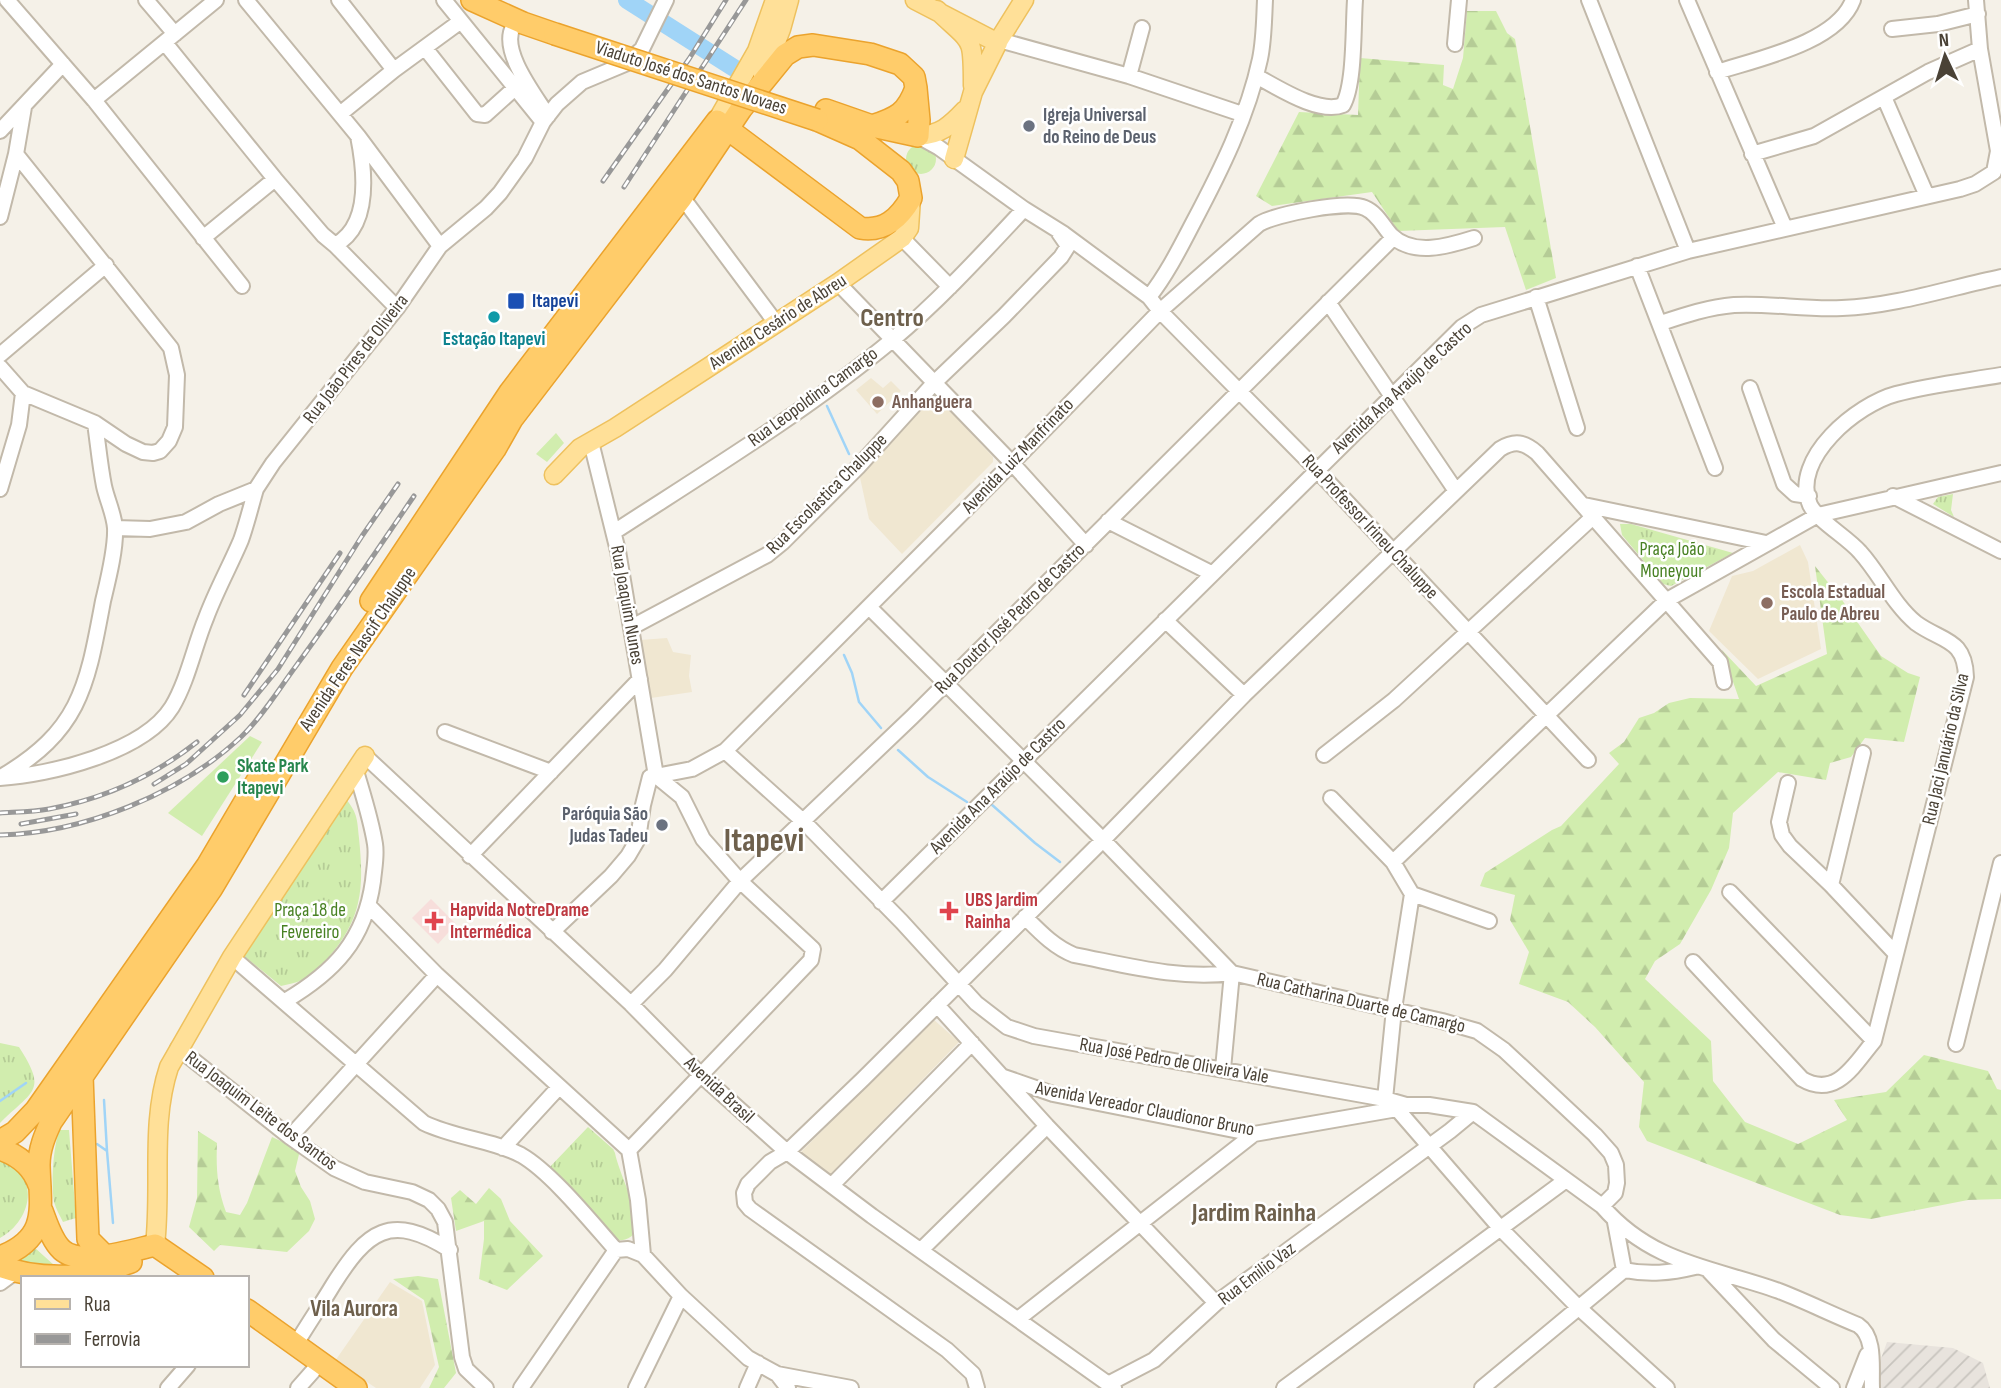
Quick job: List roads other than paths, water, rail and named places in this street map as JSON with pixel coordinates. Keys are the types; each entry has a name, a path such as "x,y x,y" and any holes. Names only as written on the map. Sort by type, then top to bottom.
{"highway":[{"name":"Viaduto José dos Santos Novaes","path":"472,0 523,23 556,28 818,114 918,136"},
{"path":"511,0 523,10 556,28"},
{"name":"Avenida Feres Nascif Chaluppe","path":"42,1203 39,1163 44,1136 51,1122 212,888 342,668 495,449 512,419 722,125 785,55 798,47 813,45 870,54 900,64 914,77 916,88"},
{"path":"722,125 860,228 879,229 899,216 911,198 908,181 901,171 901,156 904,149 918,136 916,88"},
{"path":"872,126 900,114 911,104 916,88"},
{"name":"Viaduto José dos Santos Novaes","path":"818,114 860,139 901,171"},
{"name":"Avenida Feres Nascif Chaluppe","path":"0,1141 15,1132 31,1116 222,844 264,769 316,687 510,392 673,194"},
{"path":"82,1075 88,1239 103,1269"},
{"path":"0,1149 17,1156 29,1166 37,1179 49,1231 61,1250 103,1269"},
{"path":"42,1203 37,1228 27,1241 13,1252 4,1269 44,1275 103,1269 130,1262 153,1251"},
{"path":"153,1251 160,1260 182,1276"},
{"path":"153,1251 198,1276"},
{"path":"248,1311 356,1388"},
{"path":"248,1324 338,1388"}],"main road":[{"path":"722,125 750,66 775,0"},
{"path":"761,82 789,0"},
{"path":"915,0 999,41"},
{"path":"918,136 943,131 970,100 999,41 1024,0"},
{"path":"937,10 971,42 974,61 970,100 954,159"},
{"path":"902,238 909,228 911,198"},
{"name":"Avenida Cesário de Abreu","path":"554,475 568,458 591,442 838,283 902,238"},
{"path":"153,1251 163,1084 178,1048 232,957 360,763"}],"street":[{"path":"7,0 94,100 242,286"},
{"path":"146,0 170,38 275,180 323,235 397,309"},
{"path":"94,100 216,0"},
{"path":"246,0 358,136 440,246"},
{"path":"339,0 394,70"},
{"path":"444,0 515,88 546,119"},
{"name":"Rua João Pires de Oliveira","path":"0,778 33,776 78,763 121,746 160,722 172,707 182,687 204,622 240,542 256,489 273,463 397,309 440,246 500,193 525,158 557,104 582,82 625,64 637,56 666,0"},
{"path":"1149,297 1160,283 1208,195 1242,114 1256,76 1264,35 1265,0"},
{"path":"1256,76 1312,103 1328,108 1343,106 1351,65 1355,0"},
{"path":"1455,44 1459,0"},
{"path":"1687,0 1785,228"},
{"path":"1717,72 1810,40 1845,16 1853,0"},
{"path":"1593,1 1688,251"},
{"path":"1892,29 1938,24 1977,7"},
{"name":"Avenida Ana Araújo de Castro","path":"881,902 1462,327 1481,315 1688,251 1975,184 1994,172 1998,152 1997,125 1980,49 1977,7"},
{"path":"340,114 394,70 461,22"},
{"path":"523,23 513,27 509,35 510,46 517,65 546,119"},
{"path":"1129,76 1142,28"},
{"path":"999,41 1129,76 1242,114"},
{"path":"425,48 477,114 485,115 515,88"},
{"path":"1752,154 1814,136 1928,72 1980,49"},
{"path":"0,131 63,64"},
{"path":"1884,97 1927,196"},
{"path":"0,218 16,154 24,107"},
{"path":"335,246 345,240 354,229 360,212 363,172 358,136"},
{"name":"Rua Professor Irineu Chaluppe","path":"918,136 1057,230 1149,297 1394,551 1588,760"},
{"path":"0,367 23,393 95,423 143,452 160,451 169,441 175,427 177,375 171,348 16,154"},
{"path":"204,238 275,180"},
{"path":"673,194 776,323"},
{"name":"Avenida Luiz Manfrinato","path":"657,775 692,769 725,751 870,608 1160,311 1246,234 1269,218 1353,205 1365,208 1393,238"},
{"name":"Rua Leopoldina Camargo","path":"614,532 810,402 892,340 950,287 1024,209"},
{"name":"Rua Escolastica Chaluppe","path":"632,627 767,555 783,542 858,467 934,382 1061,257 1068,246 1057,230"},
{"path":"902,238 950,287"},
{"path":"1393,238 1421,249 1441,247 1474,238"},
{"name":"Rua Doutor José Pedro de Castro","path":"631,1004 666,970 740,881 804,822 1086,545 1393,238"},
{"path":"0,355 106,265"},
{"path":"1637,266 1715,468"},
{"path":"1661,323 1695,312 1733,305 1783,305 1814,309 1874,305 2001,277"},
{"path":"838,283 1013,463 1086,545"},
{"path":"1536,297 1577,428"},
{"path":"1328,302 1456,491"},
{"path":"1818,514 1811,505 1808,471 1821,448 1854,417 1874,403 1894,394 2001,375"},
{"path":"1750,388 1775,465 1784,484 1794,494 1809,496"},
{"path":"0,489 19,425 23,393"},
{"path":"0,778 27,760 52,738 80,699 95,650 115,528 104,486 95,423"},
{"name":"Rua Joaquim Nunes","path":"591,442 614,532 657,775"},
{"path":"977,1388 973,1374 947,1350 750,1209 745,1203 744,1193 748,1184 770,1162 787,1152 1103,840 1244,695 1500,449 1509,443 1519,442 1528,446 1594,516 1720,662 1724,682"},
{"path":"1393,862 1667,600 1818,514 2001,472"},
{"path":"115,528 169,527 186,522 219,504 256,489"},
{"path":"1893,496 2001,551"},
{"path":"1584,505 1766,543"},
{"name":"Rua Jaci Januário da Silva","path":"1818,514 1853,543 1915,622 1955,646 1964,656 1966,677 1874,1041"},
{"path":"1324,755 1394,700 1594,516"},
{"path":"1108,521 1211,573"},
{"path":"870,608 945,683"},
{"path":"1165,620 1244,695"},
{"path":"470,856 640,678"},
{"name":"Rua Catharina Duarte de Camargo","path":"945,683 1232,973 1394,1009 1477,1031 1504,1050 1611,1153 1617,1183 1615,1193 1602,1206"},
{"path":"445,732 551,772"},
{"name":"Rua José Pedro de Oliveira Vale","path":"725,751 804,822 958,983 992,1017 1007,1027 1034,1036 1385,1099 1402,1107"},
{"path":"1831,886 1863,753"},
{"path":"285,1002 325,974 341,959 362,924 369,906 375,846 360,763"},
{"name":"Avenida Brasil","path":"360,763 470,856 631,1004 701,1075 787,1152 1111,1386"},
{"path":"552,932 611,876 628,856 638,839 657,775 682,797 704,839 740,881 813,949 811,960 629,1150"},
{"path":"1788,783 1779,822 1782,835 1896,954"},
{"path":"1331,798 1393,862 1412,894 1394,1009 1385,1099"},
{"path":"1956,1044 2001,863"},
{"path":"1692,962 1802,1079 1815,1087 1828,1086 1839,1081 1874,1041 1730,892"},
{"path":"1412,894 1489,921"},
{"path":"369,906 437,975 629,1150 637,1190 643,1255"},
{"path":"1025,917 1049,941 1074,955 1171,973 1205,976 1232,973 1223,1069"},
{"path":"232,957 424,1123 443,1132 519,1154 546,1174 615,1250 628,1250 643,1255 681,1296 748,1358 777,1374 851,1388"},
{"path":"290,1137 437,975"},
{"path":"937,1005 1043,1122 1216,1303"},
{"path":"832,1185 972,1043"},
{"name":"Rua Joaquim Leite dos Santos","path":"178,1048 290,1137 334,1168 365,1182 412,1192 429,1200 438,1209 445,1222 450,1250 462,1357 466,1369 486,1388"},
{"name":"Avenida Vereador Claudionor Bruno","path":"1004,1077 1053,1094 1254,1133 1402,1107 1429,1105 1473,1112 1602,1206 1615,1222 1657,1250 1702,1268 1778,1291 1858,1325 1864,1329 1870,1347"},
{"path":"503,1148 559,1087"},
{"path":"921,1250 1043,1122 1053,1094"},
{"path":"1402,1107 1428,1146 1501,1229 1578,1307 1667,1388"},
{"name":"Rua Emilio Vaz","path":"1111,1386 1154,1360 1216,1303 1473,1112"},
{"path":"1018,1319 1254,1133"},
{"path":"1284,1388 1566,1180"},
{"path":"1615,1222 1624,1270"},
{"path":"296,1344 347,1263 369,1238 383,1232 402,1230 418,1233 450,1250"},
{"path":"520,1388 615,1250"},
{"path":"1624,1270 1661,1274 1702,1268 1774,1340 1832,1388"},
{"path":"1491,1385 1624,1270"},
{"path":"636,1388 681,1296"},
{"path":"1854,1388 1870,1347"},
{"path":"1870,1347 1872,1388"},
{"path":"747,1388 758,1363"},
{"path":"168,1388 186,1367"},
{"path":"298,1388 313,1371"},
{"path":"777,1374 788,1388"}],"waterway":[{"path":"627,0 734,68"},
{"path":"827,406 849,454"},
{"path":"844,655 852,673 859,702 881,728"},
{"path":"898,750 928,777 967,802"},
{"path":"991,804 1060,862"},
{"path":"0,1101 26,1083"},
{"path":"104,1100 107,1151"},
{"path":"97,1144 107,1151 113,1223"}],"railway":[{"path":"603,181 689,59 726,0"},
{"path":"624,187 746,0"},
{"path":"154,784 186,764 240,715 278,669 398,484"},
{"path":"0,835 64,827 129,807 160,793 217,757 241,737 263,712 414,496"},
{"path":"244,695 340,553"},
{"path":"0,813 49,809 89,799 146,776 197,742"},
{"path":"21,824 76,814"}],"place":[{"name":"Igreja Universal do Reino de Deus","path":"1029,126"},
{"name":"Itapevi","path":"516,301"},
{"name":"Estação Itapevi","path":"494,317"},
{"name":"Anhanguera","path":"878,402"},
{"name":"Escola Estadual Paulo de Abreu","path":"1767,603"},
{"name":"Skate Park Itapevi","path":"223,777"},
{"name":"Paróquia São Judas Tadeu","path":"662,825"},
{"name":"UBS Jardim Rainha","path":"949,911"},
{"name":"Hapvida NotreDrame Intermédica","path":"434,921"}],"district":[{"name":"Centro","path":"892,318"},
{"name":"Itapevi","path":"764,841"},
{"name":"Jardim Rainha","path":"1254,1213"},
{"name":"Vila Aurora","path":"354,1309"}],"park label":[{"name":"Praça João Moneyour","path":"1672,560"},
{"name":"Praça 18 de Fevereiro","path":"310,921"}]}
